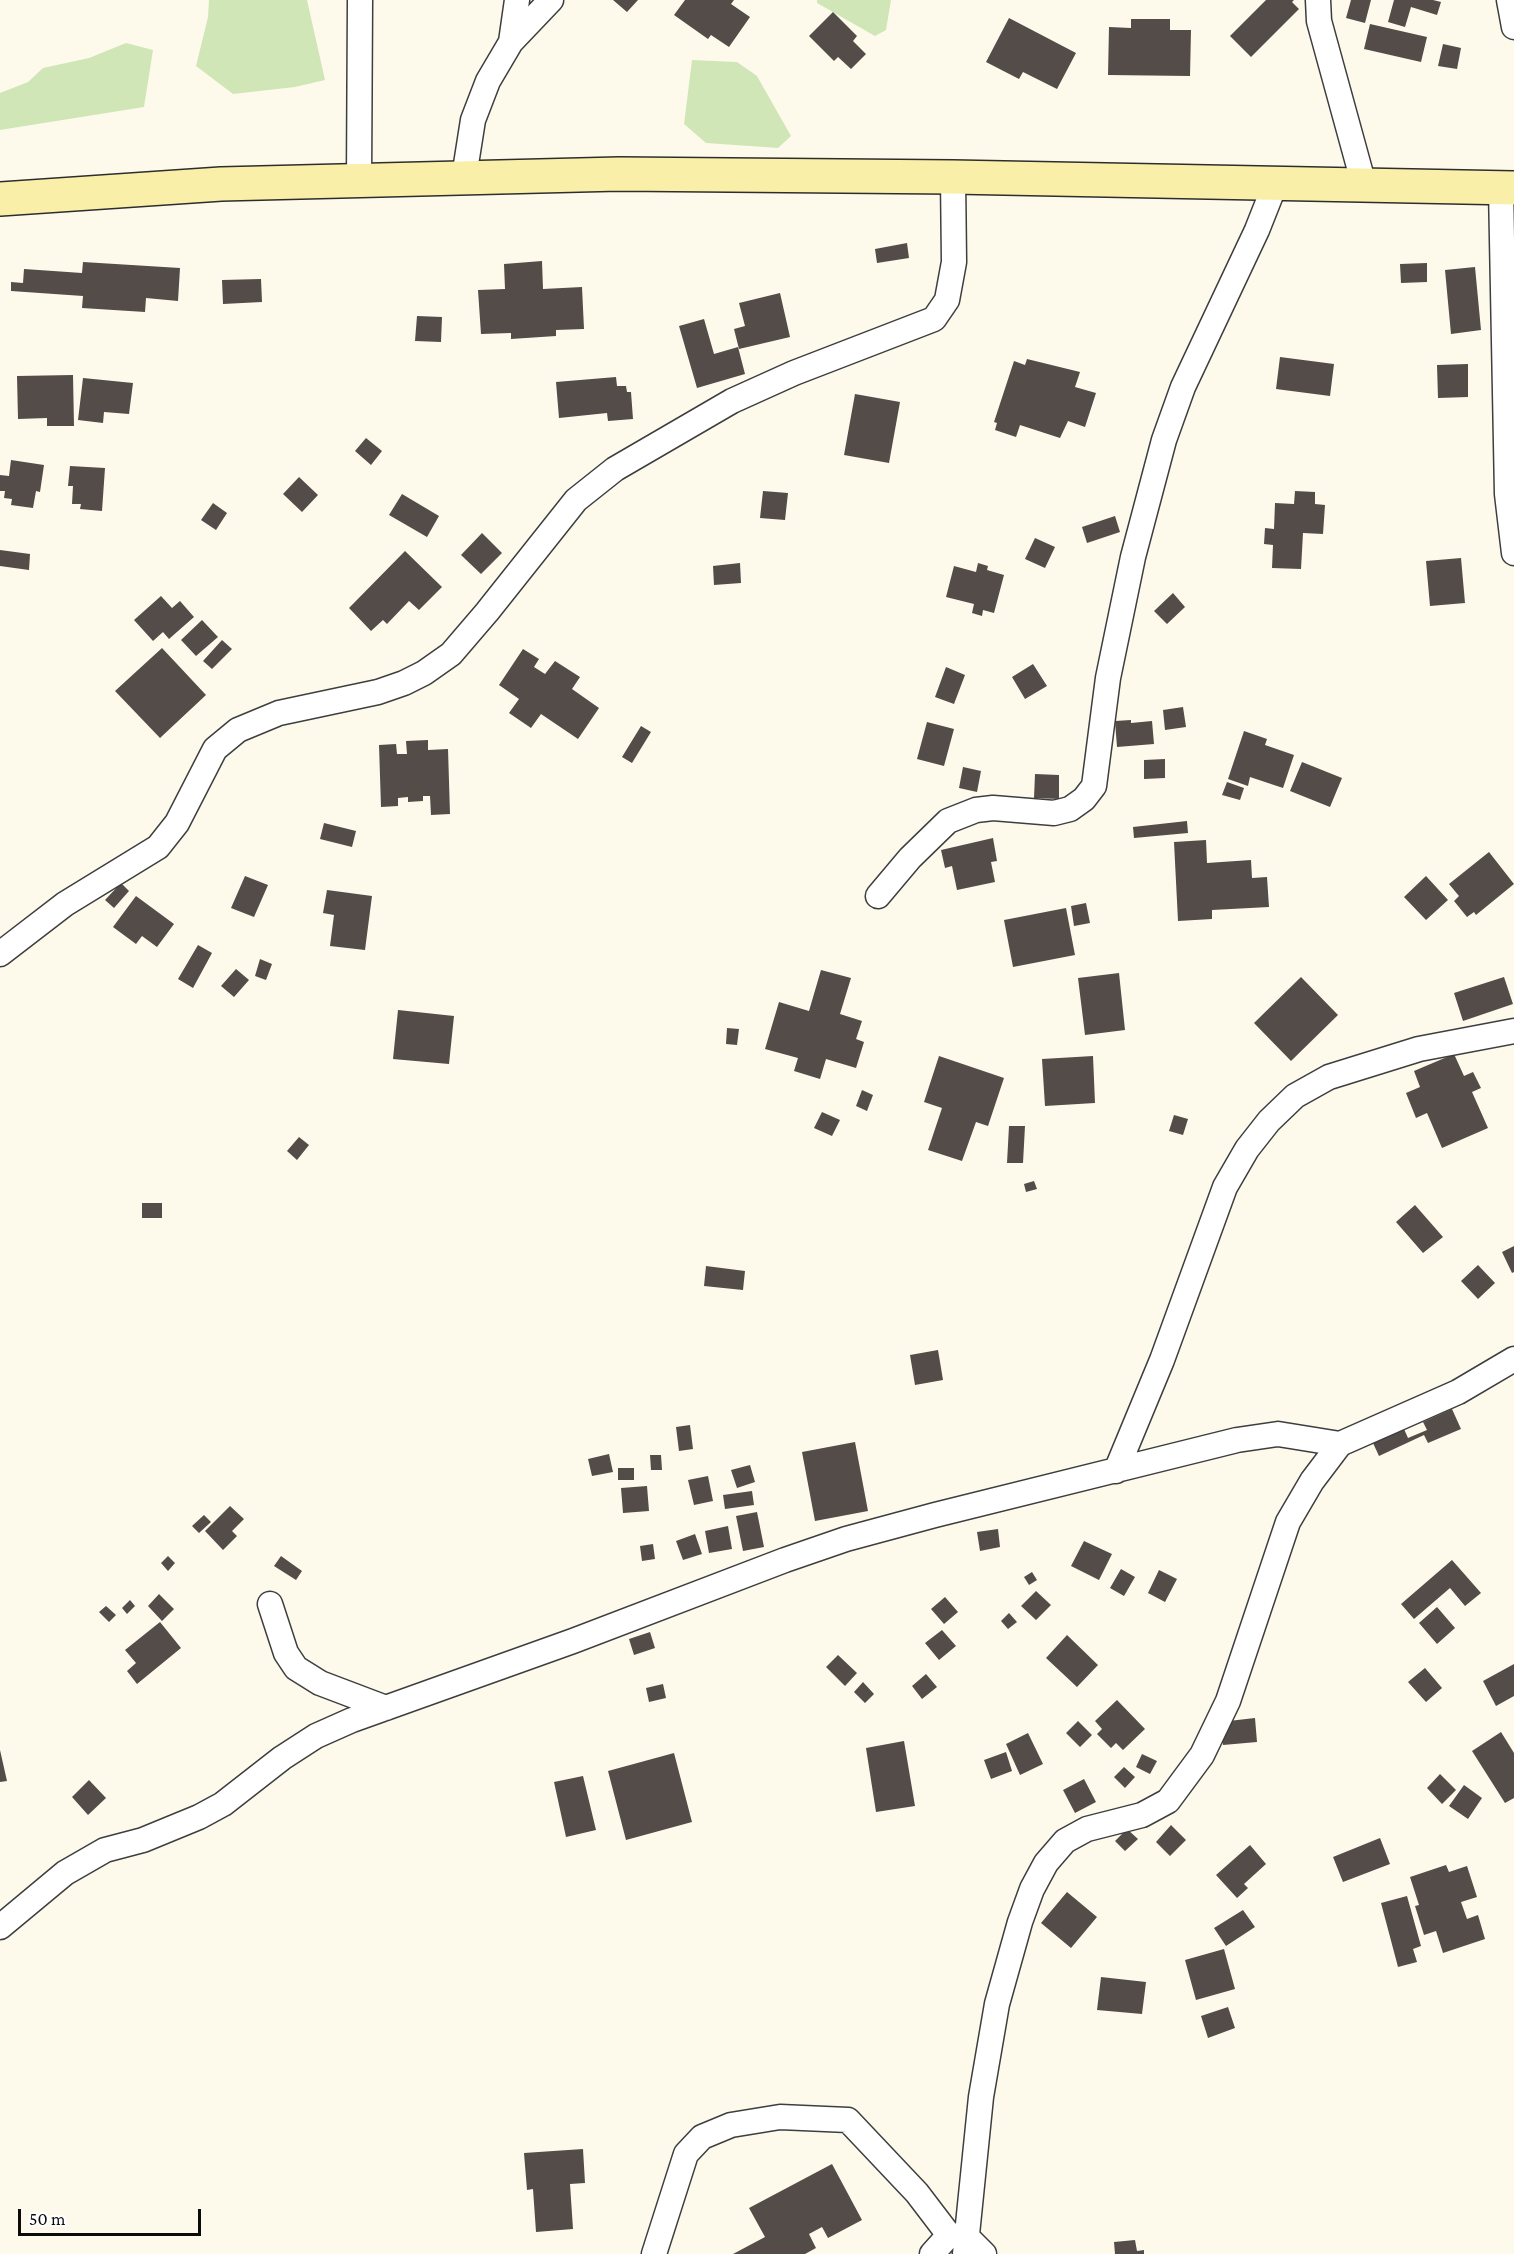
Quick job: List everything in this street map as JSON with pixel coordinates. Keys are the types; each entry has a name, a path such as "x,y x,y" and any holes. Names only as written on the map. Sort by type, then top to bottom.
{"main road":[{"path":"0,199 221,184 619,174 1276,182 1507,188"}],"street":[{"path":"359,182 360,0"},
{"path":"511,42 516,0"},
{"path":"464,177 476,108 488,81 511,42 550,0"},
{"path":"1318,0 1319,21 1364,185"},
{"path":"1509,0 1514,27"},
{"path":"0,954 65,904 158,847 177,823 215,749 238,729 279,713 378,692 404,683 424,673 451,654 576,500 615,469 732,401 794,373 934,319 947,300 954,262 953,177"},
{"path":"878,896 910,858 948,821 976,810 993,808 1054,813 1070,809 1084,799 1094,786 1108,678 1133,557 1164,441 1183,387 1257,230 1276,182"},
{"path":"1507,188 1507,494 1514,553"},
{"path":"1116,1471 1162,1360 1226,1187 1247,1149 1269,1121 1295,1096 1329,1077 1419,1049 1514,1031"},
{"path":"960,2242 997,2004 1032,1890 1046,1863 1065,1841 1087,1829 1142,1815 1168,1801 1202,1755 1227,1701 1288,1522 1312,1481 1340,1444 1458,1392 1514,1359"},
{"path":"0,1927 65,1873 105,1850 143,1840 199,1817 223,1804 282,1758 316,1736 386,1708 846,1539 1262,1436 1291,1436 1340,1444"},
{"path":"270,1604 286,1653 296,1668 320,1683 386,1708"},
{"path":"654,2254 686,2154 702,2137 731,2125 780,2118 848,2120 960,2242 984,2254"},
{"path":"932,2254 960,2242"}],"green space":[{"path":"209,0 307,0 325,80 295,87 233,94 196,66 208,17"},
{"path":"817,0 891,0 886,30 875,36 817,3"},
{"path":"126,43 153,50 144,107 0,130 0,93 28,82 43,68 89,58"},
{"path":"692,60 737,62 757,76 791,136 778,148 706,143 684,124"}],"building":[{"path":"613,0 638,0 627,12"},
{"path":"685,0 734,0 731,4 750,17 729,47 711,35 708,39 674,15"},
{"path":"1266,0 1294,0 1292,2 1299,9 1251,57 1230,36"},
{"path":"1351,0 1371,0 1365,23 1346,18"},
{"path":"1394,0 1441,2 1437,15 1411,7 1405,27 1388,22"},
{"path":"833,12 857,36 853,41 866,54 851,69 838,57 834,61 809,36"},
{"path":"1009,18 1076,53 1057,89 1023,72 1019,79 986,62"},
{"path":"1131,19 1170,19 1170,30 1191,30 1190,76 1108,75 1109,27 1131,28"},
{"path":"1370,24 1427,37 1421,62 1364,49"},
{"path":"1443,44 1461,48 1457,69 1438,66"},
{"path":"907,243 909,258 877,263 875,249"},
{"path":"542,261 543,289 582,287 584,329 556,330 556,336 511,339 511,333 481,334 478,290 505,289 504,264"},
{"path":"83,262 180,268 178,301 146,298 145,312 82,308 83,296 11,291 11,282 23,283 24,269 82,273"},
{"path":"1427,263 1427,282 1401,283 1400,264"},
{"path":"1475,267 1481,330 1451,334 1445,270"},
{"path":"261,279 262,302 223,304 222,280"},
{"path":"780,293 790,337 739,349 734,329 745,326 739,303"},
{"path":"417,316 442,317 441,342 415,341"},
{"path":"704,319 714,354 738,347 745,374 697,388 679,326"},
{"path":"1280,357 1334,364 1330,396 1276,389"},
{"path":"1027,359 1080,372 1075,387 1096,393 1085,427 1068,421 1060,438 1020,425 1016,437 995,430 997,423 994,422 1014,361 1025,365"},
{"path":"1468,364 1468,397 1438,398 1437,365"},
{"path":"73,375 74,426 47,426 47,418 18,419 17,376"},
{"path":"616,377 617,386 626,386 627,392 631,392 633,419 608,421 607,413 559,418 556,382"},
{"path":"83,378 133,383 129,414 104,412 103,423 78,420"},
{"path":"855,394 900,402 889,463 844,455"},
{"path":"366,438 382,451 371,465 355,451"},
{"path":"11,460 44,465 40,492 36,491 33,508 11,505 12,499 4,498 5,491 0,491 0,475 9,476"},
{"path":"70,466 105,468 102,511 80,509 81,504 72,504 73,486 68,486"},
{"path":"299,477 318,495 302,512 283,494"},
{"path":"763,491 788,493 785,520 760,518"},
{"path":"1295,491 1315,492 1315,504 1325,505 1323,534 1303,533 1301,569 1272,568 1273,545 1264,544 1265,528 1274,529 1275,503 1294,504"},
{"path":"402,494 439,516 427,537 389,515"},
{"path":"213,503 227,513 216,530 201,520"},
{"path":"1115,516 1120,532 1087,543 1082,527"},
{"path":"482,533 502,553 481,574 461,555"},
{"path":"1035,538 1055,547 1045,568 1025,559"},
{"path":"0,550 30,554 29,570 0,566"},
{"path":"405,551 442,587 419,610 409,601 387,624 383,620 371,631 349,608"},
{"path":"1461,558 1465,603 1430,606 1426,561"},
{"path":"740,563 741,583 714,585 713,566"},
{"path":"978,563 988,566 987,570 1004,575 994,613 983,610 982,616 972,613 974,604 946,597 954,566 976,572"},
{"path":"1173,593 1185,607 1167,624 1154,611"},
{"path":"161,596 172,608 180,601 194,617 169,639 163,632 153,641 134,620"},
{"path":"202,620 218,637 196,656 181,640"},
{"path":"222,640 232,649 212,669 203,661"},
{"path":"162,648 206,695 160,738 115,691"},
{"path":"523,649 539,659 534,667 545,674 555,661 580,677 572,689 599,708 578,739 541,714 531,728 509,713 519,699 499,685"},
{"path":"1033,664 1047,686 1025,699 1012,677"},
{"path":"946,667 965,675 954,704 935,697"},
{"path":"1183,707 1186,727 1165,730 1163,710"},
{"path":"1131,720 1131,723 1152,721 1154,744 1117,747 1115,721"},
{"path":"927,722 954,729 944,766 917,759"},
{"path":"641,726 651,732 632,763 622,757"},
{"path":"1244,731 1267,739 1265,745 1294,755 1283,788 1250,777 1248,786 1228,779"},
{"path":"428,740 428,750 448,749 450,814 431,815 430,796 423,796 423,801 408,802 408,797 398,798 398,806 381,807 379,745 396,744 397,754 407,754 406,741"},
{"path":"1165,759 1165,778 1144,779 1144,760"},
{"path":"1302,762 1342,778 1330,807 1290,791"},
{"path":"963,767 981,771 977,792 959,788"},
{"path":"1035,774 1059,775 1059,799 1034,798"},
{"path":"1227,782 1244,788 1240,800 1222,795"},
{"path":"1187,821 1188,833 1134,838 1133,827"},
{"path":"324,823 356,831 352,847 320,839"},
{"path":"993,838 997,861 991,862 995,882 957,890 952,866 945,868 941,850"},
{"path":"1206,840 1207,863 1251,860 1252,878 1267,877 1269,907 1212,910 1212,919 1178,921 1174,842"},
{"path":"1489,852 1514,884 1476,915 1474,912 1467,917 1454,901 1459,896 1449,884"},
{"path":"245,876 268,885 254,917 231,908"},
{"path":"1426,876 1448,900 1426,920 1404,897"},
{"path":"121,883 129,891 114,908 105,900"},
{"path":"327,890 372,896 365,950 330,946 334,915 323,913"},
{"path":"136,896 174,924 157,947 142,936 136,944 113,927"},
{"path":"1086,903 1090,923 1074,926 1071,906"},
{"path":"1066,908 1075,955 1013,967 1004,920"},
{"path":"198,945 212,953 193,988 178,979"},
{"path":"260,959 272,964 266,980 255,976"},
{"path":"236,969 249,980 234,997 221,986"},
{"path":"821,970 851,978 840,1014 862,1021 856,1039 864,1042 856,1068 826,1059 820,1079 794,1071 798,1058 765,1049 779,1002 809,1011"},
{"path":"1119,973 1125,1030 1085,1035 1078,978"},
{"path":"1301,977 1338,1015 1291,1061 1254,1023"},
{"path":"1504,977 1513,1004 1463,1021 1454,993"},
{"path":"398,1010 454,1016 449,1064 393,1059"},
{"path":"727,1028 739,1029 737,1045 726,1044"},
{"path":"1454,1054 1464,1076 1473,1072 1481,1088 1472,1092 1488,1128 1442,1148 1427,1113 1416,1118 1406,1093 1420,1087 1414,1071"},
{"path":"939,1056 1004,1078 988,1126 976,1122 962,1161 928,1150 942,1108 924,1102"},
{"path":"1093,1056 1095,1103 1045,1106 1042,1059"},
{"path":"862,1090 873,1095 867,1111 856,1106"},
{"path":"822,1112 840,1120 832,1136 814,1128"},
{"path":"1174,1115 1188,1119 1183,1135 1169,1131"},
{"path":"1009,1126 1025,1126 1023,1163 1007,1163"},
{"path":"299,1137 309,1145 297,1160 287,1151"},
{"path":"1034,1181 1037,1189 1026,1192 1024,1184"},
{"path":"142,1203 162,1203 162,1218 142,1218"},
{"path":"1415,1205 1443,1237 1423,1253 1396,1222"},
{"path":"1514,1246 1514,1272 1512,1273 1502,1252"},
{"path":"1478,1265 1495,1283 1478,1299 1461,1281"},
{"path":"706,1266 745,1271 743,1290 704,1286"},
{"path":"938,1350 943,1380 915,1385 910,1355"},
{"path":"1452,1409 1461,1429 1428,1443 1424,1435 1379,1456 1373,1443 1404,1429 1408,1438 1427,1430 1423,1422"},
{"path":"690,1425 693,1449 679,1451 676,1427"},
{"path":"855,1442 868,1511 815,1521 802,1452"},
{"path":"609,1454 613,1472 592,1476 588,1459"},
{"path":"650,1455 661,1455 662,1470 651,1470"},
{"path":"750,1465 755,1482 737,1488 731,1470"},
{"path":"618,1468 634,1468 634,1480 618,1480"},
{"path":"708,1476 713,1501 694,1505 688,1480"},
{"path":"647,1486 649,1511 623,1513 621,1488"},
{"path":"752,1491 754,1505 725,1509 723,1495"},
{"path":"230,1506 244,1519 232,1531 237,1536 223,1550 205,1531"},
{"path":"757,1512 764,1547 743,1551 736,1516"},
{"path":"204,1515 211,1522 199,1533 192,1526"},
{"path":"728,1526 732,1549 709,1553 705,1531"},
{"path":"998,1529 1000,1547 980,1551 977,1532"},
{"path":"695,1534 702,1554 683,1560 676,1541"},
{"path":"1084,1541 1112,1554 1099,1580 1071,1566"},
{"path":"653,1544 655,1559 642,1561 640,1546"},
{"path":"168,1556 175,1563 168,1571 161,1563"},
{"path":"281,1556 302,1571 296,1580 274,1566"},
{"path":"1452,1560 1481,1593 1465,1606 1450,1588 1414,1619 1401,1604"},
{"path":"1121,1569 1135,1577 1124,1596 1110,1588"},
{"path":"1159,1570 1177,1579 1165,1602 1148,1593"},
{"path":"1032,1572 1037,1580 1029,1585 1024,1577"},
{"path":"1036,1591 1051,1605 1036,1620 1021,1606"},
{"path":"159,1594 174,1609 162,1621 148,1606"},
{"path":"945,1597 958,1612 944,1624 931,1609"},
{"path":"130,1600 135,1606 127,1614 122,1608"},
{"path":"106,1606 116,1615 109,1622 99,1612"},
{"path":"1437,1607 1455,1628 1437,1644 1419,1623"},
{"path":"1009,1613 1017,1622 1008,1629 1001,1621"},
{"path":"160,1622 181,1648 137,1684 127,1671 136,1663 125,1650"},
{"path":"942,1630 956,1646 939,1660 925,1643"},
{"path":"650,1632 655,1648 634,1655 629,1639"},
{"path":"1067,1635 1098,1665 1077,1687 1046,1658"},
{"path":"838,1655 857,1673 845,1686 826,1667"},
{"path":"1514,1664 1514,1696 1496,1706 1483,1681"},
{"path":"1425,1668 1442,1688 1426,1702 1408,1682"},
{"path":"926,1674 937,1687 922,1699 912,1686"},
{"path":"863,1682 874,1694 865,1703 854,1692"},
{"path":"663,1684 666,1698 649,1702 646,1688"},
{"path":"1117,1700 1145,1729 1123,1750 1116,1743 1111,1748 1097,1734 1102,1729 1095,1721"},
{"path":"1255,1718 1257,1742 1223,1745 1220,1722"},
{"path":"1078,1721 1092,1735 1080,1747 1066,1733"},
{"path":"1501,1732 1514,1753 1514,1798 1505,1803 1472,1751"},
{"path":"1028,1733 1043,1764 1020,1775 1006,1744"},
{"path":"904,1741 915,1806 876,1812 866,1748"},
{"path":"0,1750 7,1781 0,1782"},
{"path":"1006,1752 1012,1771 991,1779 984,1760"},
{"path":"674,1753 692,1822 626,1840 608,1771"},
{"path":"1142,1754 1157,1761 1150,1774 1136,1767"},
{"path":"1124,1767 1135,1777 1125,1788 1114,1777"},
{"path":"1440,1774 1456,1790 1442,1804 1427,1788"},
{"path":"583,1776 596,1830 566,1837 554,1782"},
{"path":"1084,1779 1096,1802 1075,1813 1063,1790"},
{"path":"89,1780 106,1798 88,1815 72,1797"},
{"path":"1464,1785 1482,1798 1468,1819 1449,1806"},
{"path":"1171,1825 1186,1840 1170,1856 1156,1842"},
{"path":"1127,1829 1138,1839 1125,1851 1115,1841"},
{"path":"1380,1838 1390,1864 1343,1882 1333,1857"},
{"path":"1250,1845 1266,1864 1244,1884 1248,1888 1237,1898 1216,1875"},
{"path":"1446,1865 1449,1872 1467,1866 1477,1897 1461,1902 1467,1919 1478,1915 1485,1939 1443,1953 1436,1931 1424,1935 1415,1906 1419,1905 1410,1877"},
{"path":"1067,1892 1097,1917 1071,1948 1041,1923"},
{"path":"1407,1896 1421,1946 1413,1949 1417,1962 1398,1967 1381,1903"},
{"path":"1243,1910 1255,1927 1226,1946 1214,1928"},
{"path":"1224,1949 1235,1989 1196,2000 1185,1960"},
{"path":"1101,1977 1146,1982 1142,2014 1097,2010"},
{"path":"1228,2007 1235,2028 1208,2038 1201,2016"},
{"path":"583,2149 585,2183 570,2184 573,2229 536,2232 533,2189 527,2190 524,2153"},
{"path":"832,2164 862,2220 828,2238 822,2227 809,2234 816,2248 805,2254 733,2254 765,2237 749,2208"},
{"path":"1135,2240 1137,2251 1144,2250 1144,2254 1115,2254 1114,2242"}]}
